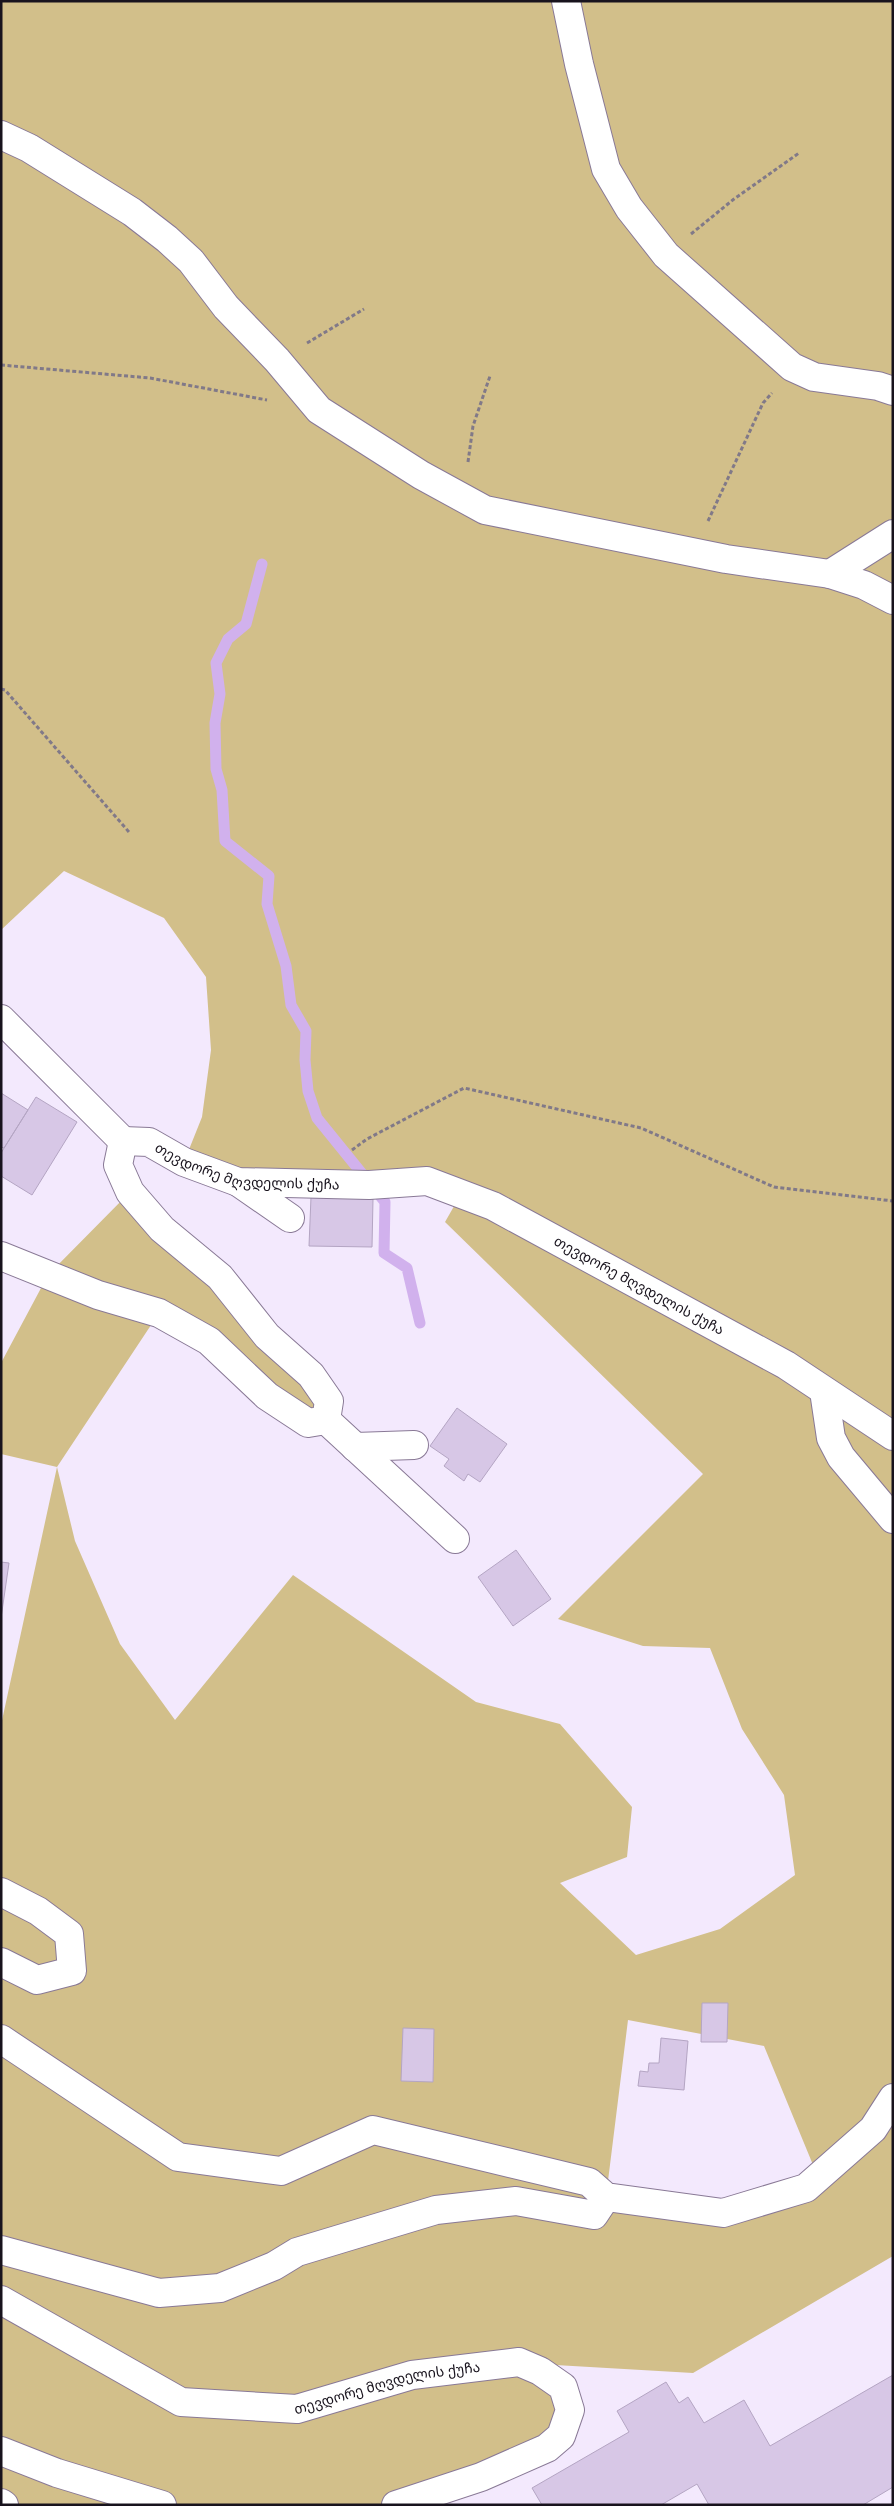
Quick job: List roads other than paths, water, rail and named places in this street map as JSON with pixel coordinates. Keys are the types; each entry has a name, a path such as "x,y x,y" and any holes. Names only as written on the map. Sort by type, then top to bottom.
{"street":[{"path":"566,1 578,64 606,169 629,208 666,255 792,367 814,378 878,386 893,390"},
{"path":"1,135 29,148 132,212 167,239 190,261 226,307 277,360 319,410 421,475 485,510 726,559 830,574 864,585 893,600"},
{"path":"830,574 893,534"},
{"path":"1,1020 123,1141 118,1165 130,1192 162,1229 220,1276 267,1336 311,1375 329,1401 326,1420"},
{"name":"თევდორე მღვდელის ქუჩა","path":"123,1141 150,1142 184,1162 238,1182 369,1185 427,1182 493,1206 786,1365 893,1436"},
{"path":"238,1182 290,1218"},
{"path":"1,1256 98,1295 159,1313 209,1341 267,1396 308,1423 326,1420"},
{"path":"824,1391 831,1438 841,1457 893,1519"},
{"path":"326,1420 455,1539"},
{"path":"355,1447 414,1445"},
{"path":"1,1892 38,1911 69,1934 72,1971 37,1980 1,1962"},
{"path":"1,2039 178,2157 281,2171 373,2130 589,2182 606,2197 724,2213 806,2188 873,2129 893,2098"},
{"path":"1,2250 159,2293 220,2288 274,2266 297,2252 436,2210 516,2201 594,2215 606,2197"},
{"name":"თევდორე მღვდელის ქუჩა","path":"1,2300 181,2402 297,2409 412,2375 519,2362 540,2371 563,2387 570,2410 561,2436 547,2448 481,2477 396,2505"},
{"path":"1,2451 57,2473 162,2505"}],"waterway":[{"path":"262,564 246,624 228,639 216,663 220,694 215,723 216,769 222,790 225,841 269,876 267,904 286,966 291,1005 306,1031 305,1060 308,1091 317,1118 385,1202 384,1253 407,1268 420,1323"}]}
